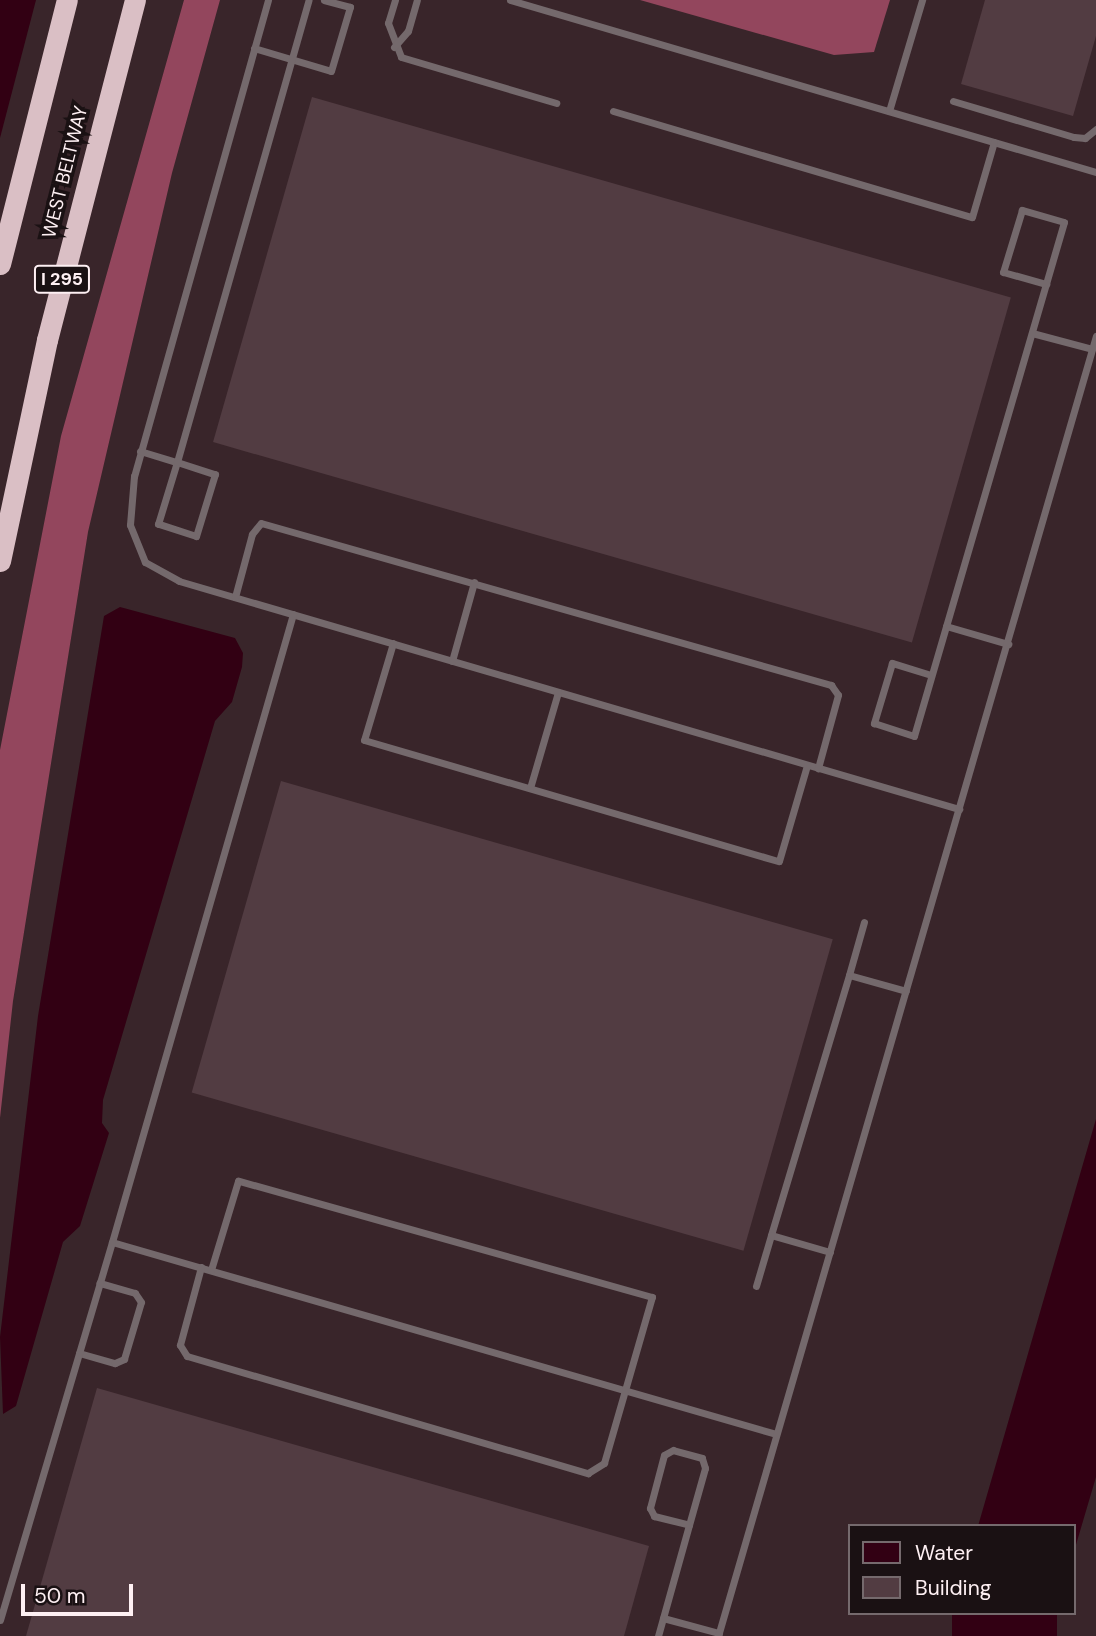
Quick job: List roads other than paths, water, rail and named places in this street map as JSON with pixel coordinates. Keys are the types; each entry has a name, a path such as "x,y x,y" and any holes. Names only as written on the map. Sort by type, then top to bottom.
{"highway":[{"path":"0,264 67,0"},
{"name":"WEST BELTWAY","path":"0,561 47,340 135,0"}],"lane":[{"path":"268,0 141,451 130,500 130,525 145,562 179,581 959,809"},
{"path":"141,451 177,462 215,474 196,536 158,524 177,462 309,0"},
{"path":"254,48 331,71 351,7 324,0"},
{"path":"395,0 388,23 394,47 415,64 556,103"},
{"path":"394,47 408,31 417,0"},
{"path":"510,0 1096,172"},
{"path":"889,111 922,0"},
{"path":"953,101 1073,137 1085,138 1096,129"},
{"path":"613,111 972,217 994,142"},
{"path":"931,675 892,663 874,723 914,736 1032,333 1064,222 1022,210 1003,272 1046,284"},
{"path":"1032,333 1092,349"},
{"path":"663,1618 719,1635 1096,336"},
{"path":"235,597 252,534 261,523 831,685 838,695 818,768"},
{"path":"452,660 474,582"},
{"path":"0,1620 293,614"},
{"path":"946,626 1008,644"},
{"path":"393,643 364,740 779,861 807,765"},
{"path":"530,788 558,692"},
{"path":"756,1286 864,922"},
{"path":"849,975 906,991"},
{"path":"201,1267 180,1345 187,1356 589,1473 604,1463 652,1297 238,1181 211,1270"},
{"path":"771,1236 830,1252"},
{"path":"111,1242 776,1434"},
{"path":"79,1353 115,1363 124,1359 138,1313 141,1302 135,1293 99,1283"},
{"path":"658,1636 705,1468 702,1458 673,1450 664,1455 650,1508 654,1516 689,1525"}],"water":[{"path":"0,0 36,0 0,138"},
{"path":"120,607 235,638 243,653 242,667 232,702 215,721 103,1100 102,1123 109,1133 80,1226 63,1242 16,1406 3,1414 0,1337 38,1016 104,616"},
{"path":"1096,1119 1096,1477 1075,1548 1075,1524 979,1524"},
{"path":"952,1615 1057,1615 1057,1636 952,1636"}]}
